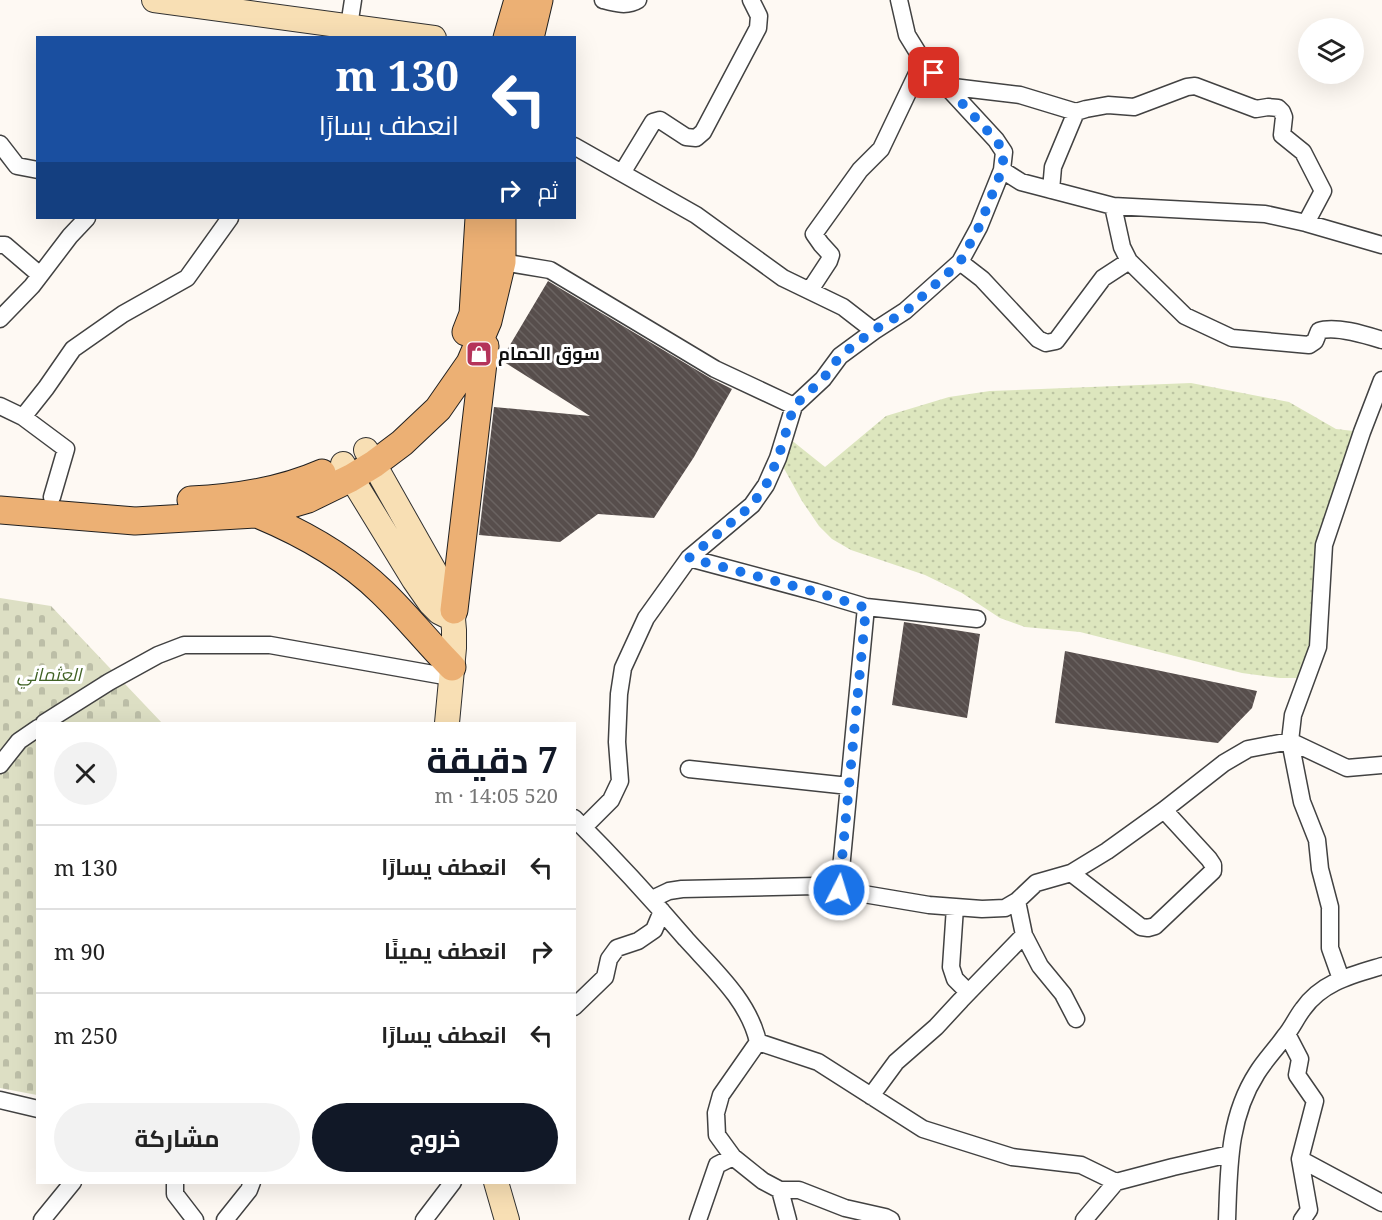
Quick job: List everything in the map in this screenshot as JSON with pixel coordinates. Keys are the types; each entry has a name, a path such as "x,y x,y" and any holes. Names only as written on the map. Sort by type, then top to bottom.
{"main road":[{"path":"154,0 324,30 349,26 420,36"},
{"path":"508,36 518,0"},
{"path":"530,36 539,0"},
{"path":"370,457 393,429 426,398 457,353 473,314 479,219"},
{"path":"447,722 454,615 488,321 502,262 502,219"},
{"path":"0,510 135,521 257,514 308,499 370,457 402,443 438,409 470,363 488,321"},
{"path":"370,457 444,588 454,615"},
{"path":"347,471 430,603 439,612 454,615"},
{"path":"0,492 137,503 212,500 254,494 347,471"},
{"path":"257,514 291,528 323,546 353,567 381,591 451,672"},
{"path":"497,1184 507,1220"}],"street":[{"path":"349,26 353,0"},
{"path":"603,0 617,4 635,3 638,0"},
{"path":"622,173 653,122 660,120 686,137 696,138 703,132 758,28 759,16 751,0"},
{"path":"891,1220 885,1216 845,1208 799,1190 780,1190 763,1181 733,1157 717,1135 716,1113 721,1095 758,1042 747,1011 729,987 657,905 579,822 611,800 620,781 617,742 619,694 623,668 646,618 689,558 752,505 766,485 778,458 794,406 823,379 840,356 874,330 905,312 960,262 979,227 1002,170 1004,152 996,140 923,61 907,35 898,0"},
{"path":"810,290 831,255 814,234 860,170 881,149 923,61"},
{"path":"945,86 1020,95 1076,112 1108,105 1134,107 1195,86 1256,109 1278,108 1284,117 1282,135 1303,152 1323,191 1306,223"},
{"path":"1051,190 1053,167 1076,112"},
{"path":"0,144 17,166 36,170"},
{"path":"576,147 696,215 783,279 843,307 874,330"},
{"path":"1002,170 1021,182 1113,206 1265,214 1306,223 1382,245"},
{"path":"1113,206 1122,247 1129,261 1185,316 1232,338 1309,345 1315,341 1319,331 1324,329 1357,332 1382,340"},
{"path":"0,319 32,286 70,236 86,219"},
{"path":"23,417 73,350 123,314 188,278 229,219"},
{"path":"0,245 5,246 40,275"},
{"path":"960,262 982,279 1038,339 1046,343 1056,341 1103,278 1129,261"},
{"path":"502,262 550,270 715,369 794,406"},
{"path":"1341,979 1329,948 1330,907 1320,869 1317,840 1302,802 1290,741 1293,715 1318,647 1324,545 1382,380"},
{"path":"0,406 23,417 66,449 52,497"},
{"path":"689,558 816,592 866,608 977,619"},
{"path":"839,890 866,608"},
{"path":"46,722 119,676 164,652 184,645 270,645 451,672"},
{"path":"0,765 19,741 36,729"},
{"path":"576,1005 605,977 609,959 616,948 638,941 654,930 657,905 669,891 816,886 929,905 982,909 1005,908 1017,901 1036,883 1071,873 1107,851 1224,763 1248,749 1290,741 1347,768 1382,765"},
{"path":"690,769 849,786"},
{"path":"1071,873 1141,927 1155,926 1213,871 1213,865 1209,859 1164,810"},
{"path":"1017,901 1024,935 1040,966 1063,994 1076,1019"},
{"path":"955,907 951,967 955,979 968,992"},
{"path":"871,1096 896,1062 936,1028 1024,935"},
{"path":"1227,1220 1230,1154 1235,1121 1257,1072 1287,1034 1304,1007 1324,988 1341,979 1382,966"},
{"path":"1287,1034 1300,1059 1297,1075 1315,1101 1300,1159 1309,1210 1302,1220"},
{"path":"758,1042 818,1062 923,1129 1012,1158 1081,1165 1116,1182"},
{"path":"0,1100 36,1109"},
{"path":"1084,1220 1116,1182 1230,1154"},
{"path":"698,1220 717,1165 733,1157"},
{"path":"1300,1159 1382,1203"},
{"path":"42,1220 71,1184"},
{"path":"175,1184 175,1194 195,1220"},
{"path":"225,1220 251,1184"},
{"path":"424,1220 451,1184"},
{"path":"780,1190 788,1220"}],"green space":[{"path":"1191,383 1289,402 1336,429 1362,432 1324,545 1309,678 1280,678 1242,673 1080,632 1025,627 1000,618 962,593 925,575 851,550 832,539 819,526 802,501 781,463 785,435 825,467 886,416 949,397 990,391"},
{"name":"العثماني","path":"0,598 51,606 161,722 36,722 36,1095 0,1088"}],"building":[{"path":"548,281 732,389 694,457 654,518 598,514 560,542 479,535 494,407 590,416 501,360"},
{"path":"904,622 980,634 967,718 892,705"},
{"path":"1065,651 1257,691 1252,708 1218,743 1055,723"}],"place":[{"name":"سوق الحمام","path":"479,354"}],"route":[{"path":"839,890 866,608 816,592 689,558 752,505 766,485 778,458 794,406 823,379 840,356 874,330 905,312 960,262 979,227 1002,170 1004,152 996,140 934,73"}]}
